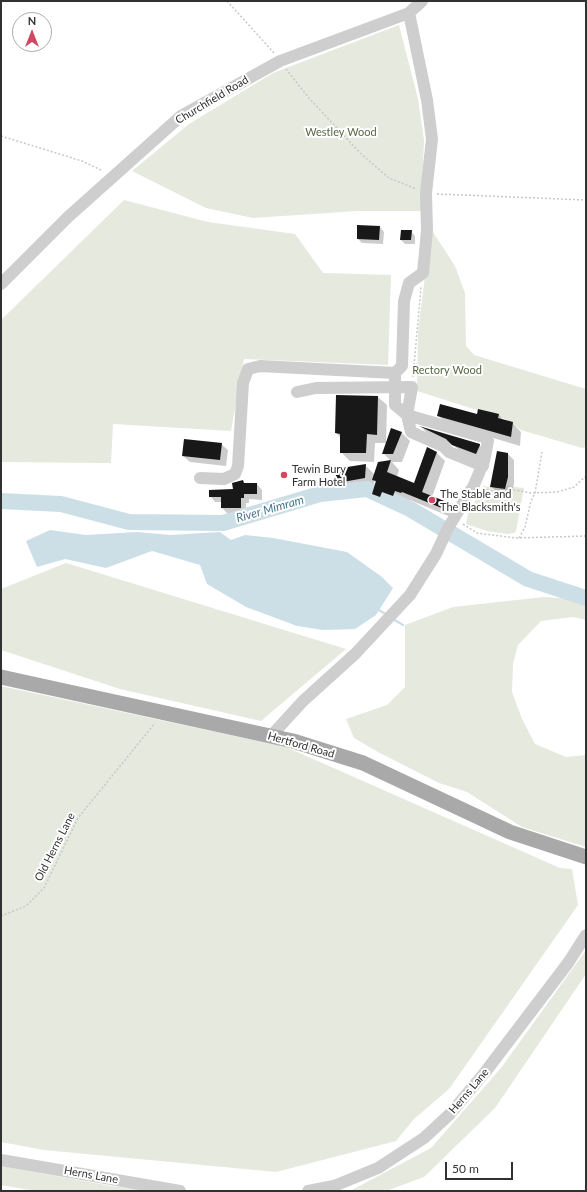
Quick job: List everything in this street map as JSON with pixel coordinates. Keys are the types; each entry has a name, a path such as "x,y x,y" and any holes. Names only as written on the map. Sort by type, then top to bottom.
{"main road":[{"name":"Hertford Road","path":"1,677 163,714 270,736 363,763 510,832 586,857"}],"street":[{"name":"Churchfield Road","path":"1,284 68,217 180,116 280,61 408,12 422,1"},
{"path":"270,736 303,700 355,654 410,595 428,568 449,527 474,485 483,466 488,441 486,438 407,415 395,405 395,373 402,366 404,301 409,283 423,273 427,230 426,193 432,139 427,100 408,12"},
{"path":"200,478 224,479 235,474 238,466 243,383 248,369 260,366 395,373"},
{"path":"297,392 316,388 394,389 412,387 407,415 411,432 443,446 449,452 483,466"},
{"name":"Herns Lane","path":"308,1191 334,1186 378,1168 424,1138 450,1114 486,1071 568,964 586,935"},
{"name":"Herns Lane","path":"1,1160 180,1191"}],"path":[{"path":"227,1 280,61 309,98 360,153 389,178 426,193 586,200"},
{"path":"1,136 82,161 99,168 111,178"},
{"path":"412,387 416,326 423,273"},
{"path":"519,538 525,527 531,501 535,493 542,452"},
{"path":"474,485 486,490 503,493 510,489 535,493 547,493 566,490 581,482 586,476"},
{"path":"449,527 477,533 519,538 586,536"},
{"name":"Old Herns Lane","path":"1,916 26,906 44,888 78,818 163,714"}],"green space":[{"name":"Westley Wood","path":"399,25 418,99 424,140 421,211 357,211 253,218 206,208 132,171 189,124 273,73"},
{"path":"124,200 208,222 295,234 323,273 391,275 388,365 244,359 231,431 113,424 111,463 1,462 1,320"},
{"name":"Rectory Wood","path":"431,229 455,266 465,293 466,346 474,355 586,389 586,447 582,448 521,430 505,419 417,391 418,331"},
{"path":"483,486 505,489 507,486 524,488 516,531 514,533 508,534 487,531 466,524 469,508 477,499"},
{"path":"66,563 346,649 261,721 120,689 1,650 1,589"},
{"path":"544,597 586,600 586,620 573,617 541,621 518,645 513,664 512,692 522,719 535,744 566,757 586,755 586,847 522,827 467,792 439,783 378,752 354,738 346,719 387,705 405,687 405,625 453,607"},
{"path":"1,686 286,747 560,868 572,869 578,905 449,1089 414,1119 396,1141 276,1172 44,1150 1,1142"},
{"path":"586,950 586,974 495,1108 424,1177 386,1191 350,1191 431,1148 501,1068"},
{"path":"1,1166 111,1186 150,1191 35,1191 1,1185"}],"shaded area":[{"path":"50,530 86,535 137,532 170,535 220,532 231,540 245,535 273,538 347,552 382,577 393,588 376,615 355,629 323,630 297,626 246,607 207,584 200,565 152,551 106,568 65,559 37,567 26,541"}],"building":[{"path":"357,225 380,226 379,240 357,239"},
{"path":"401,230 412,230 411,240 400,240"},
{"path":"336,395 378,396 377,435 367,434 366,453 340,453 340,434 335,433"},
{"path":"440,404 477,414 478,409 499,414 498,418 513,422 511,437 437,416"},
{"path":"419,426 480,445 476,454 452,445 446,439"},
{"path":"391,428 402,432 393,454 382,454"},
{"path":"184,439 222,443 220,460 182,456"},
{"path":"427,447 437,452 422,492 452,504 449,511 402,492 395,491 393,496 382,492 380,497 372,494 376,481 372,480 378,462 391,460 387,472 414,483"},
{"path":"497,451 508,453 508,477 505,489 490,487"},
{"path":"366,464 365,478 337,483 335,469"},
{"path":"243,480 244,483 257,483 257,494 244,494 244,498 241,498 241,508 221,508 221,497 209,497 209,490 233,489 232,483"}],"waterway":[{"name":"River Mimram","path":"1,501 61,504 129,522 223,523 320,494 367,489 410,509 528,579 586,598"},
{"path":"379,610 387,615"},
{"path":"393,619 403,625"}],"place":[{"name":"Tewin Bury Farm Hotel","path":"284,475"},
{"name":"The Stable and The Blacksmith's","path":"432,500"}]}
